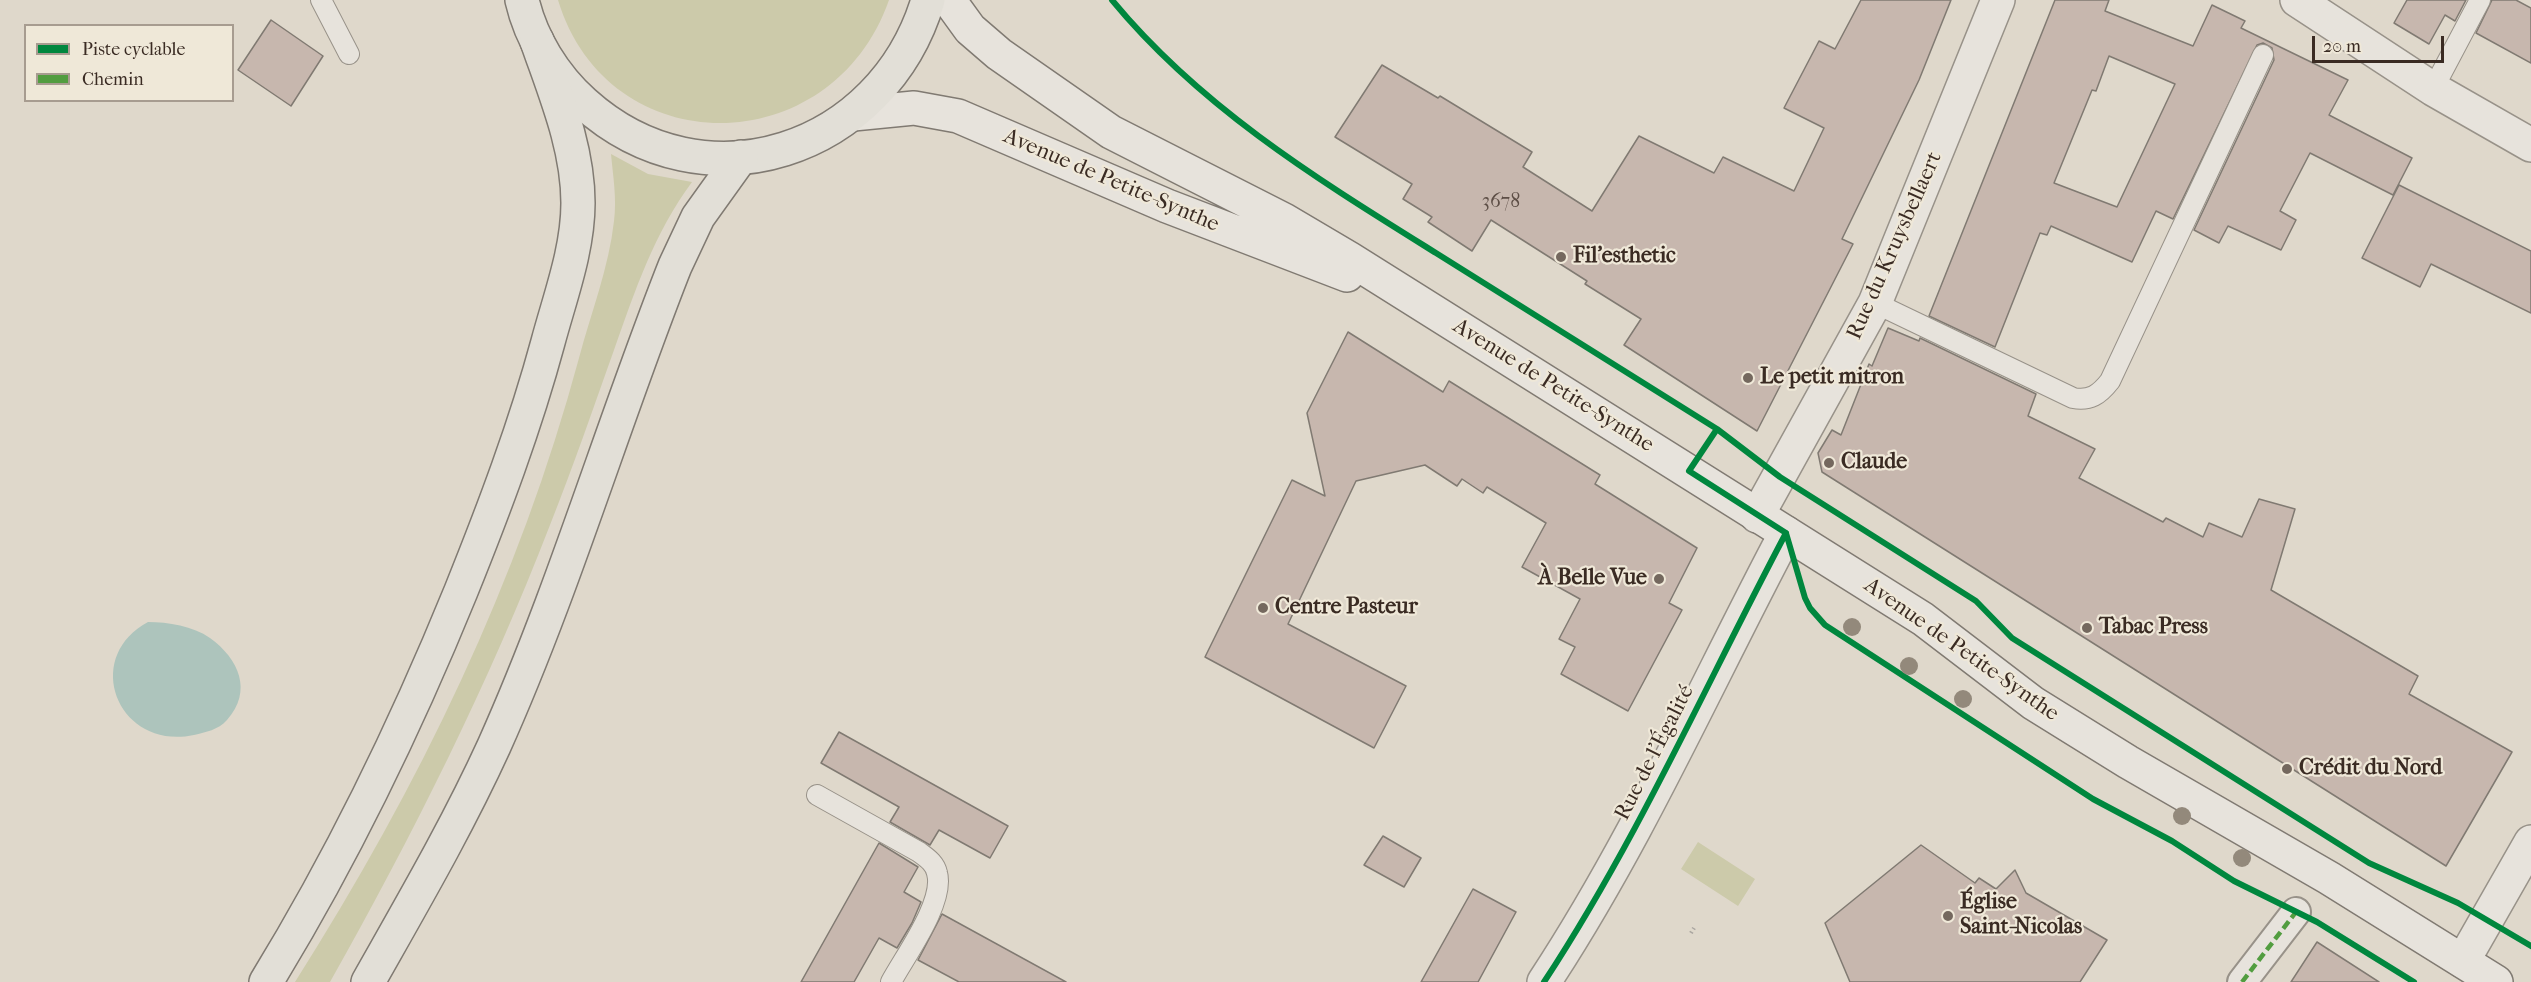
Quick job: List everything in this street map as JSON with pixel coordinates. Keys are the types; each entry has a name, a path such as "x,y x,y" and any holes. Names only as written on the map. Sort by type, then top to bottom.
{"main road":[{"path":"266,982 326,878 408,714 470,567 531,404 572,250 578,205 577,179 567,130 522,0"},
{"path":"537,41 555,72 578,99 621,131 653,145 687,155 741,157 770,153 808,141 853,114 882,87 898,66 917,32 927,0"},
{"name":"Avenue de Petite-Synthe","path":"949,0 970,28 999,54 1111,132 1284,220 1659,452 1923,619 2043,709 2128,762 2329,878 2496,982"},
{"name":"Rue du Kruysbellaert","path":"1757,516 1875,303 1998,0"},
{"path":"2297,0 2433,89 2531,145"},
{"name":"Avenue de Petite-Synthe","path":"853,114 914,108 958,116 1177,210 1387,290 1429,310"},
{"path":"368,982 434,865 494,746 525,671 675,266 698,217 741,157"},
{"name":"Rue de l'Égalité","path":"1544,982 1585,920 1638,827 1786,533"},
{"path":"2463,962 2531,842"}],"street":[{"path":"2242,982 2296,912"}],"lane":[{"path":"321,0 349,54"},
{"path":"2433,89 2480,0"},
{"path":"1875,303 2073,398 2084,400 2094,397 2110,381 2263,55"},
{"path":"817,795 919,852 928,858 937,870 937,894 932,908 891,982"}],"shaded area":[{"path":"558,0 889,0 860,54 820,92 772,115 721,123 670,115 623,93 584,54"},
{"path":"611,154 648,174 692,182 667,221 647,263 567,481 526,584 502,642 448,758 391,871 330,982 295,982 383,834 424,758 461,680 527,522 555,441 612,238 615,204"},
{"path":"1698,842 1755,879 1738,906 1681,869"}],"water":[{"path":"148,622 172,624 196,630 210,638 229,656 239,676 241,687 235,709 220,726 194,735 167,736 145,729 128,716 117,698 113,678 116,657 128,638"}],"building":[{"path":"1861,0 1951,0 1919,80 1842,239 1853,244 1757,431 1624,345 1641,319 1585,284 1587,281 1491,220 1472,251 1428,222 1432,217 1403,199 1412,184 1335,137 1382,65 1438,98 1440,96 1532,152 1523,167 1592,211 1639,136 1714,173 1723,157 1794,191 1824,128 1784,108 1819,41 1835,49"},
{"path":"2055,0 2109,0 2105,11 2193,46 2212,5 2245,21 2241,28 2348,80 2329,115 2412,158 2393,195 2310,153 2280,211 2296,220 2281,250 2228,226 2219,243 2194,230 2274,60 2272,48 2263,43 2257,45 2173,219 2156,211 2132,262 2051,226 2047,235 2040,233 1995,347 1929,316","holes":["2109,56 2175,84 2117,207 2054,183 2092,90 2096,91"]},
{"path":"2407,0 2466,0 2455,21 2445,15 2429,44 2394,23"},
{"path":"2492,0 2516,0 2531,8 2531,63 2476,33"},
{"path":"271,20 323,56 291,106 238,70"},
{"path":"2399,185 2531,251 2531,313 2431,264 2420,287 2362,258"},
{"path":"1888,328 1919,341 1920,338 2036,394 2028,416 2095,449 2079,478 2163,522 2166,518 2203,537 2209,523 2242,537 2259,499 2295,509 2271,590 2418,676 2409,694 2512,752 2446,866 1822,472 1818,453 1832,430 1841,435 1869,364 1872,366"},
{"path":"1348,332 1443,392 1449,381 1600,475 1595,484 1697,548 1669,603 1682,610 1628,711 1561,674 1575,647 1559,639 1580,599 1522,567 1546,523 1487,487 1483,493 1462,479 1457,486 1425,465 1356,481 1288,624 1406,686 1374,748 1205,657 1292,480 1325,496 1307,413"},
{"path":"839,732 1008,826 990,858 939,830 930,845 890,822 899,807 821,763"},
{"path":"1383,836 1421,858 1404,887 1364,865"},
{"path":"879,843 918,867 904,892 921,902 912,923 897,948 879,938 854,982 801,982"},
{"name":"Église Saint-Nicolas","path":"1921,845 1975,883 1979,878 1996,889 2015,870 2026,893 2107,940 2080,982 1850,982 1825,923"},
{"path":"1473,889 1516,912 1478,982 1421,982"},
{"path":"942,914 1066,982 959,982 918,960"},
{"path":"2317,942 2379,982 2291,982"}],"marked path":[{"path":"2242,982 2296,912"}],"cycle path":[{"path":"1112,0 1147,39 1223,108 1264,140 1349,198 1717,429 1780,477 1976,601 2012,638 2369,863 2458,903 2531,946"},
{"path":"1717,429 1689,471 1786,533"},
{"path":"1786,533 1805,598 1810,608 1825,625 2093,799 2172,841 2234,881 2317,922 2414,982"},
{"path":"1544,982 1578,928 1641,817 1786,533"}],"place":[{"name":"Fil'esthetic","path":"1561,257"},
{"name":"Le petit mitron","path":"1748,378"},
{"name":"Claude","path":"1829,463"},
{"name":"À Belle Vue","path":"1659,579"},
{"name":"Centre Pasteur","path":"1263,608"},
{"name":"Tabac Press","path":"2087,628"},
{"name":"Crédit du Nord","path":"2287,769"},
{"name":"Église Saint-Nicolas","path":"1948,916"}]}
